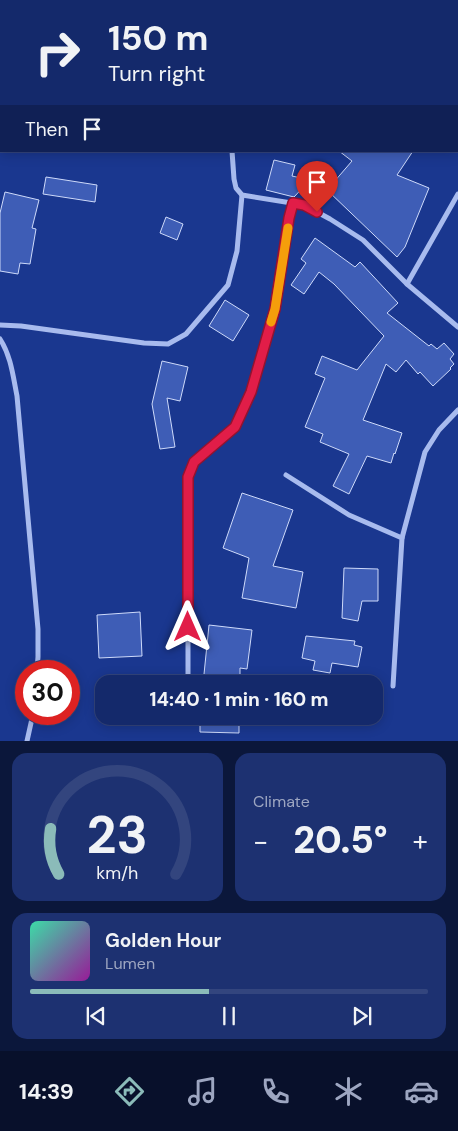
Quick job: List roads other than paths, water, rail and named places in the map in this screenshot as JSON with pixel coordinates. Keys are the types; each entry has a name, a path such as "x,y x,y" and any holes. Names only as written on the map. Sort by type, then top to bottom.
{"street":[{"path":"232,152 236,188 242,195 304,205 330,219 363,240 407,284 458,327"},
{"path":"407,284 458,194"},
{"path":"0,325 144,344 168,344 186,334 228,285 236,250 242,195"},
{"path":"188,675 188,477 194,462 235,427 251,392 275,309 293,203"},
{"path":"0,339 6,349 17,396 38,629 38,660"},
{"path":"393,686 402,538 425,452 439,430 458,410"},
{"path":"286,475 349,515 402,538"},
{"path":"27,741 31,725"}]}
